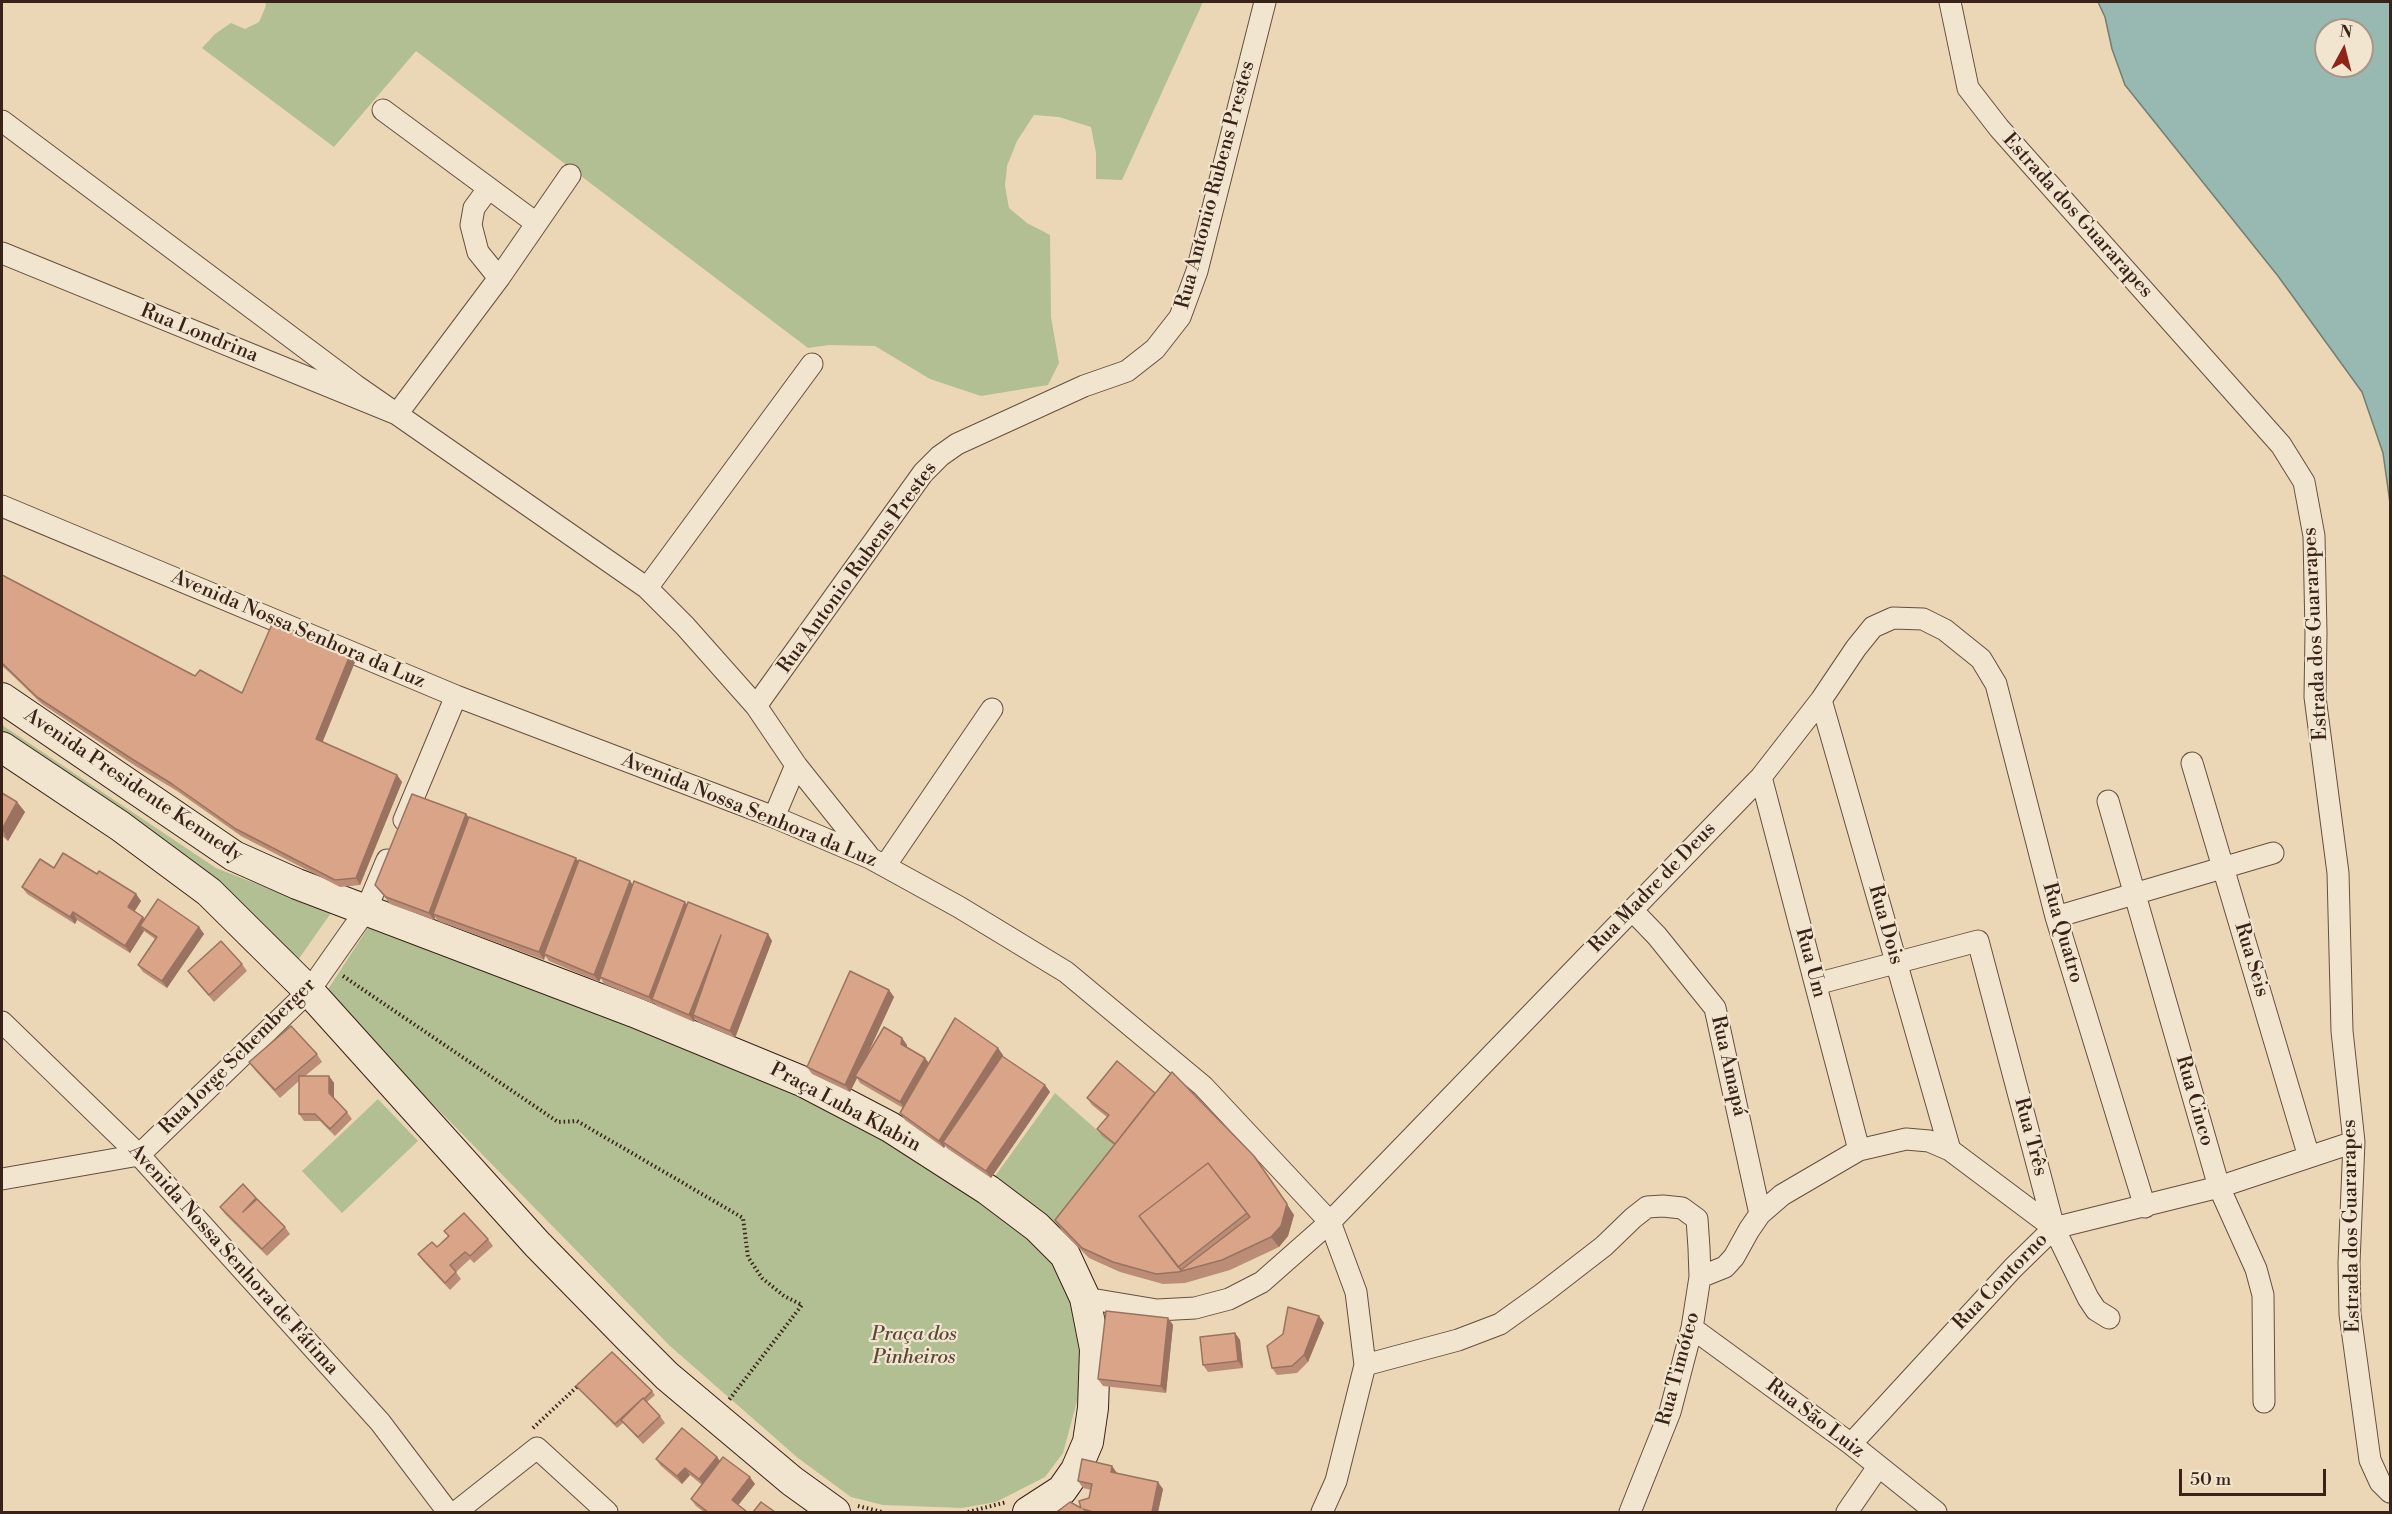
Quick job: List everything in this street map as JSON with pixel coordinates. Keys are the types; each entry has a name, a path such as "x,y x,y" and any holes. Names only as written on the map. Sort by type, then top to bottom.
{"main road":[{"name":"Avenida Presidente Kennedy","path":"2,698 234,856 279,877 366,910"},
{"name":"Avenida Presidente Kennedy","path":"2,747 120,826 209,892 309,991"},
{"name":"Praça Luba Klabin","path":"366,910 634,1012 804,1082 890,1127 988,1190 1037,1227 1065,1255 1085,1298 1095,1349 1093,1408 1088,1442 1076,1470 1062,1490 1020,1506"},
{"path":"309,991 537,1244 667,1376 792,1481 835,1512"}],"street":[{"name":"Rua Antonio Rubens Prestes","path":"756,706 923,473 940,456 957,444 1084,386 1127,371 1155,349 1180,317 1197,271 1265,2"},
{"name":"Estrada dos Guararapes","path":"1950,2 1968,88 1999,128 2281,445 2304,482 2314,536 2315,697 2338,873 2342,1031 2354,1142 2349,1263 2350,1314 2370,1460 2380,1482 2391,1492"},
{"path":"383,110 536,224"},
{"path":"2,121 313,354 647,588 685,626 756,706 796,765 878,862 992,709"},
{"path":"396,414 499,278 570,175"},
{"path":"488,189 474,208 471,225 478,252 499,278"},
{"name":"Rua Londrina","path":"2,253 396,414"},
{"path":"647,588 812,364"},
{"name":"Avenida Nossa Senhora da Luz","path":"2,506 456,696 774,817 878,862 959,907 1066,972 1203,1086 1330,1222 1356,1292 1365,1365 1336,1481 1322,1512"},
{"name":"Rua Madre de Deus","path":"1085,1298 1158,1310 1195,1308 1229,1299 1262,1282 1330,1222 1761,777 1821,700 1873,627 1893,618 1923,619 1945,630 1981,659"},
{"name":"Rua Quatro","path":"1981,659 1995,684 2002,706 2056,917 2145,1207"},
{"name":"Rua Jorge Schemberger","path":"139,1155 309,991 366,910 456,696"},
{"name":"Rua Dois","path":"1821,700 1950,1150"},
{"name":"Rua Seis","path":"2192,763 2309,1157"},
{"path":"774,817 796,765"},
{"name":"Rua Um","path":"1761,777 1859,1150"},
{"name":"Rua Cinco","path":"2108,801 2219,1187 2256,1269 2263,1295 2264,1402"},
{"path":"2056,917 2273,853"},
{"name":"Rua Amapá","path":"1632,910 1657,936 1714,1008 1760,1214"},
{"name":"Rua Três","path":"1896,963 1978,941 2054,1228 2088,1298 2096,1310 2109,1318"},
{"path":"1816,984 1896,963"},
{"name":"Avenida Nossa Senhora de Fátima","path":"2,1023 139,1155 380,1422 448,1512"},
{"name":"Rua Contorno","path":"1700,1276 1725,1267 1734,1257 1760,1214 1782,1195 1859,1150 1906,1138 1929,1141 1950,1150 2054,1228 2013,1268 1851,1444"},
{"path":"2054,1228 2219,1187 2354,1142"},
{"path":"2,1179 139,1155"},
{"name":"Rua Timóteo","path":"1365,1365 1458,1340 1500,1324 1604,1246 1632,1218 1647,1207 1682,1208 1697,1219 1700,1276 1692,1328 1670,1413 1630,1512"},
{"name":"Rua São Luiz","path":"1692,1328 1851,1444 1936,1512"},
{"path":"456,1512 537,1448 607,1512"},
{"path":"1847,1512 1878,1467"}],"path":[{"path":"327,966 558,1122 577,1121 743,1218 748,1257 762,1278 784,1296 802,1305 716,1417"},
{"path":"537,1448 531,1430 584,1380"},
{"path":"968,1512 1020,1506"}],"green space":[{"path":"265,2 1203,2 1122,180 1096,179 1096,153 1091,127 1059,117 1034,115 1017,141 1007,166 1005,186 1009,208 1027,223 1050,235 1051,317 1059,363 1048,385 981,396 930,379 875,346 829,345 808,348 416,51 334,147 202,48 215,34 231,23 245,29 259,22 266,6"},
{"path":"2,725 216,868 331,913 298,960 2,733"},
{"name":"Praça dos Pinheiros","path":"371,923 801,1092 880,1137 1039,1241 1075,1300 1082,1383 1063,1453 1045,1477 996,1502 962,1508 883,1505 851,1497 798,1458 670,1346 325,994"},
{"path":"1055,1093 1123,1153 1062,1231 993,1179"},
{"path":"378,1099 418,1141 342,1213 302,1171"}],"water":[{"path":"2098,2 2390,2 2390,503 2383,453 2362,392 2278,276 2125,85 2112,49 2105,17"}],"building":[{"path":"2,575 195,676 200,670 242,693 273,622 350,655 316,739 397,775 356,878 335,880 236,829 172,784 37,697 2,663"},
{"path":"2,793 17,802 2,829"},
{"path":"412,794 466,814 429,913 386,897 375,885"},
{"path":"469,817 576,858 539,952 433,914"},
{"path":"63,853 97,874 99,871 136,894 128,907 143,917 125,946 73,912 70,917 22,887 40,859 54,868"},
{"path":"579,860 630,881 594,975 544,954"},
{"path":"634,881 685,902 649,997 600,977"},
{"path":"158,899 199,927 162,981 138,965 157,937 140,926"},
{"path":"688,902 768,934 730,1031 693,1015 721,935 689,1015 652,999"},
{"path":"221,941 242,964 209,995 188,971"},
{"path":"850,971 889,990 845,1085 807,1067"},
{"path":"955,1018 998,1048 939,1141 900,1113"},
{"path":"291,1026 317,1054 275,1090 249,1062"},
{"path":"884,1027 902,1038 901,1044 925,1058 900,1102 855,1076"},
{"path":"1002,1056 1045,1085 986,1171 943,1142"},
{"path":"1117,1061 1155,1093 1115,1144 1097,1129 1109,1115 1087,1098"},
{"path":"1172,1072 1254,1156 1287,1204 1281,1226 1271,1237 1222,1260 1178,1272 1156,1274 1113,1262 1082,1248 1055,1220","holes":["1208,1163 1250,1217 1181,1270 1139,1216"]},
{"path":"299,1076 329,1076 329,1093 347,1112 330,1129 315,1114 299,1114"},
{"path":"1208,1163 1247,1213 1178,1267 1139,1216"},
{"path":"243,1184 256,1198 243,1212 257,1199 285,1227 262,1249 220,1207"},
{"path":"464,1213 488,1239 470,1256 465,1252 450,1265 456,1272 445,1283 418,1254 432,1242 437,1247 449,1236 444,1231"},
{"path":"1288,1307 1319,1316 1304,1355 1292,1366 1272,1368 1267,1346 1283,1334"},
{"path":"1106,1311 1168,1318 1161,1386 1098,1379"},
{"path":"1235,1333 1238,1361 1203,1365 1200,1337"},
{"path":"612,1352 652,1391 615,1424 576,1386"},
{"path":"643,1398 660,1416 638,1437 621,1420"},
{"path":"682,1428 717,1457 699,1479 685,1468 677,1476 656,1459"},
{"path":"723,1457 750,1477 732,1500 745,1512 708,1512 691,1499"},
{"path":"1082,1459 1112,1466 1111,1472 1158,1482 1152,1512 1093,1512 1083,1509 1089,1512 1057,1512 1070,1502 1081,1508 1079,1501 1089,1498 1092,1484 1078,1481"},
{"path":"761,1502 775,1512 753,1512"}]}
